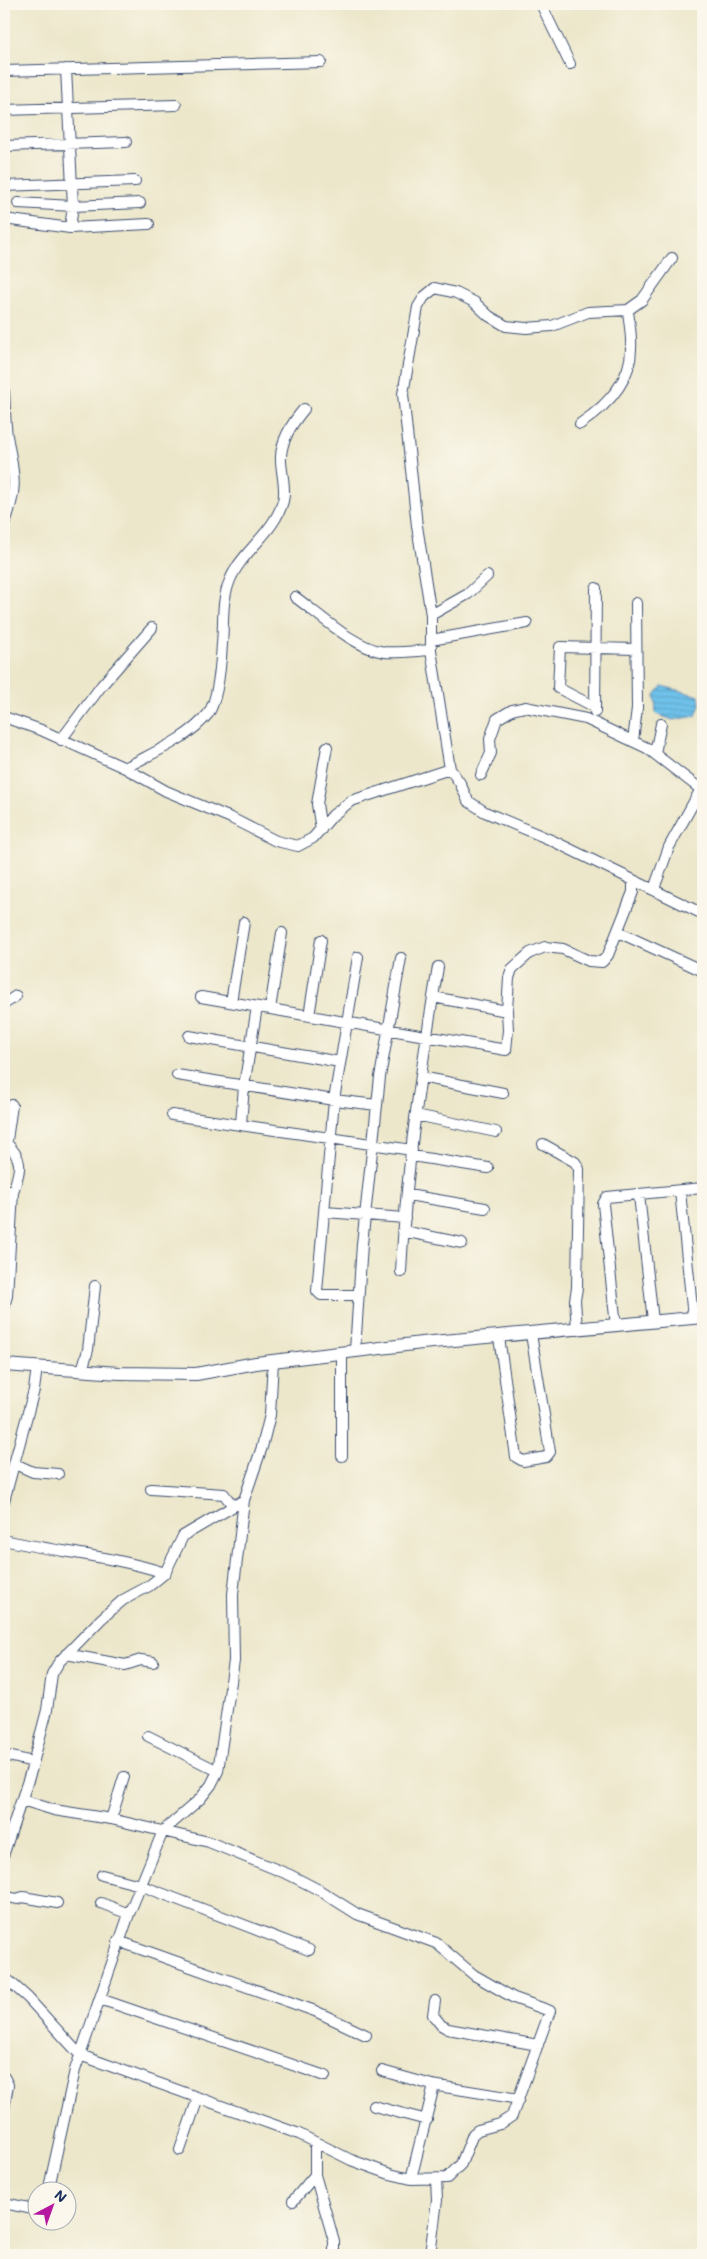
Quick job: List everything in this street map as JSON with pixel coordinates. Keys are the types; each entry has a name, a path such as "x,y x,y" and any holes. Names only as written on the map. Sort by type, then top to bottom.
{"street":[{"path":"541,4 570,64"},
{"path":"4,71 321,62"},
{"path":"66,69 73,206 70,228"},
{"path":"4,110 176,106"},
{"path":"4,146 126,142"},
{"path":"4,186 135,182"},
{"path":"18,203 73,206 140,203"},
{"path":"4,219 70,228 149,224"},
{"path":"672,258 642,300 628,310 588,312 552,326 526,328 506,326 489,316 474,302 456,293 436,288 418,307 403,394 417,526 431,615 431,645 450,769 460,783 468,800 479,808 551,840 703,914"},
{"path":"580,424 609,401 628,369 632,350 628,310"},
{"path":"4,392 7,435 15,477 13,502 4,524"},
{"path":"125,768 188,732 209,713 219,681 223,607 230,578 277,516 284,494 281,456 287,434 304,409"},
{"path":"431,615 468,594 487,576"},
{"path":"595,723 596,588"},
{"path":"295,597 354,640 368,648 383,652 431,645 527,623"},
{"path":"633,741 637,708 636,603"},
{"path":"61,740 102,685 152,628"},
{"path":"595,707 558,688 560,647 635,649"},
{"path":"481,775 490,753 490,739 497,718 512,710 525,707 586,719 655,753 702,790 669,847 654,889"},
{"path":"4,717 41,730 125,768 166,791 231,818 276,841 298,846 313,838 333,815 351,801 450,769"},
{"path":"655,753 661,724"},
{"path":"321,830 318,804 327,747"},
{"path":"201,997 506,1050 508,1030 506,1011 509,978 512,969 530,953 545,947 563,949 599,963 608,955 618,932 633,892 634,880"},
{"path":"231,1002 244,922"},
{"path":"618,932 703,971"},
{"path":"270,1009 282,933"},
{"path":"309,1016 321,940"},
{"path":"358,958 349,1023 334,1100 317,1291 321,1295 358,1296"},
{"path":"342,1456 348,1352 358,1296 377,1105 401,958"},
{"path":"401,1272 416,1115 426,1037 438,968"},
{"path":"4,1004 16,996"},
{"path":"433,997 506,1011"},
{"path":"241,1124 244,1086 257,1007"},
{"path":"188,1036 340,1062"},
{"path":"177,1075 377,1105"},
{"path":"421,1077 503,1093"},
{"path":"4,1306 6,1296 8,1191 19,1172 19,1160 14,1150 5,1143 12,1105"},
{"path":"172,1115 373,1145 488,1168"},
{"path":"416,1115 496,1132"},
{"path":"543,1144 576,1162 579,1169 577,1288 575,1300 577,1330"},
{"path":"616,1326 603,1202 607,1197 703,1188"},
{"path":"4,1365 154,1375 196,1374 273,1360 698,1317 680,1191"},
{"path":"408,1195 485,1208"},
{"path":"639,1195 653,1321"},
{"path":"325,1212 405,1218"},
{"path":"404,1231 462,1243"},
{"path":"82,1370 88,1350 96,1286"},
{"path":"500,1337 516,1457 523,1461 546,1457 550,1452 531,1334"},
{"path":"50,2182 65,2112 80,2055 128,1914 163,1831 200,1799 211,1785 218,1771 234,1662 233,1594 244,1500 262,1447 270,1416 273,1360"},
{"path":"4,1501 34,1390 37,1367"},
{"path":"14,1464 33,1472 58,1474"},
{"path":"151,1489 224,1494 233,1506"},
{"path":"4,1853 34,1762 47,1710 52,1674 59,1662 101,1619 124,1600 149,1586 165,1573 183,1536 244,1500"},
{"path":"4,1540 142,1566 165,1573"},
{"path":"66,1654 125,1665 141,1660 153,1662"},
{"path":"148,1736 218,1771"},
{"path":"4,1755 34,1762"},
{"path":"111,1819 124,1777"},
{"path":"4,1979 9,1981 28,1998 80,2055 299,2134 359,2162 411,2180 447,2178 462,2164 474,2134 483,2127 500,2124 508,2120 516,2109 550,2011 514,1998 474,1975 462,1967 442,1947 357,1914 319,1890 290,1875 209,1842 111,1819 54,1810 22,1800"},
{"path":"102,1875 140,1885 309,1950"},
{"path":"4,1896 16,1899 24,1897 57,1903"},
{"path":"101,1903 128,1914"},
{"path":"118,1941 316,2011 366,2034"},
{"path":"100,1999 325,2076"},
{"path":"435,2001 433,2015 440,2025 448,2029 538,2045"},
{"path":"382,2071 432,2085 519,2099"},
{"path":"4,2077 8,2085 4,2108"},
{"path":"411,2180 434,2090 432,2085"},
{"path":"180,2150 198,2098"},
{"path":"374,2106 427,2120"},
{"path":"315,2143 316,2175 334,2241 334,2255"},
{"path":"293,2201 316,2175"},
{"path":"430,2255 437,2200 436,2179"},
{"path":"4,2203 28,2208"}],"water":[{"path":"662,686 699,696 700,704 696,716 673,720 656,714 655,695"}]}
